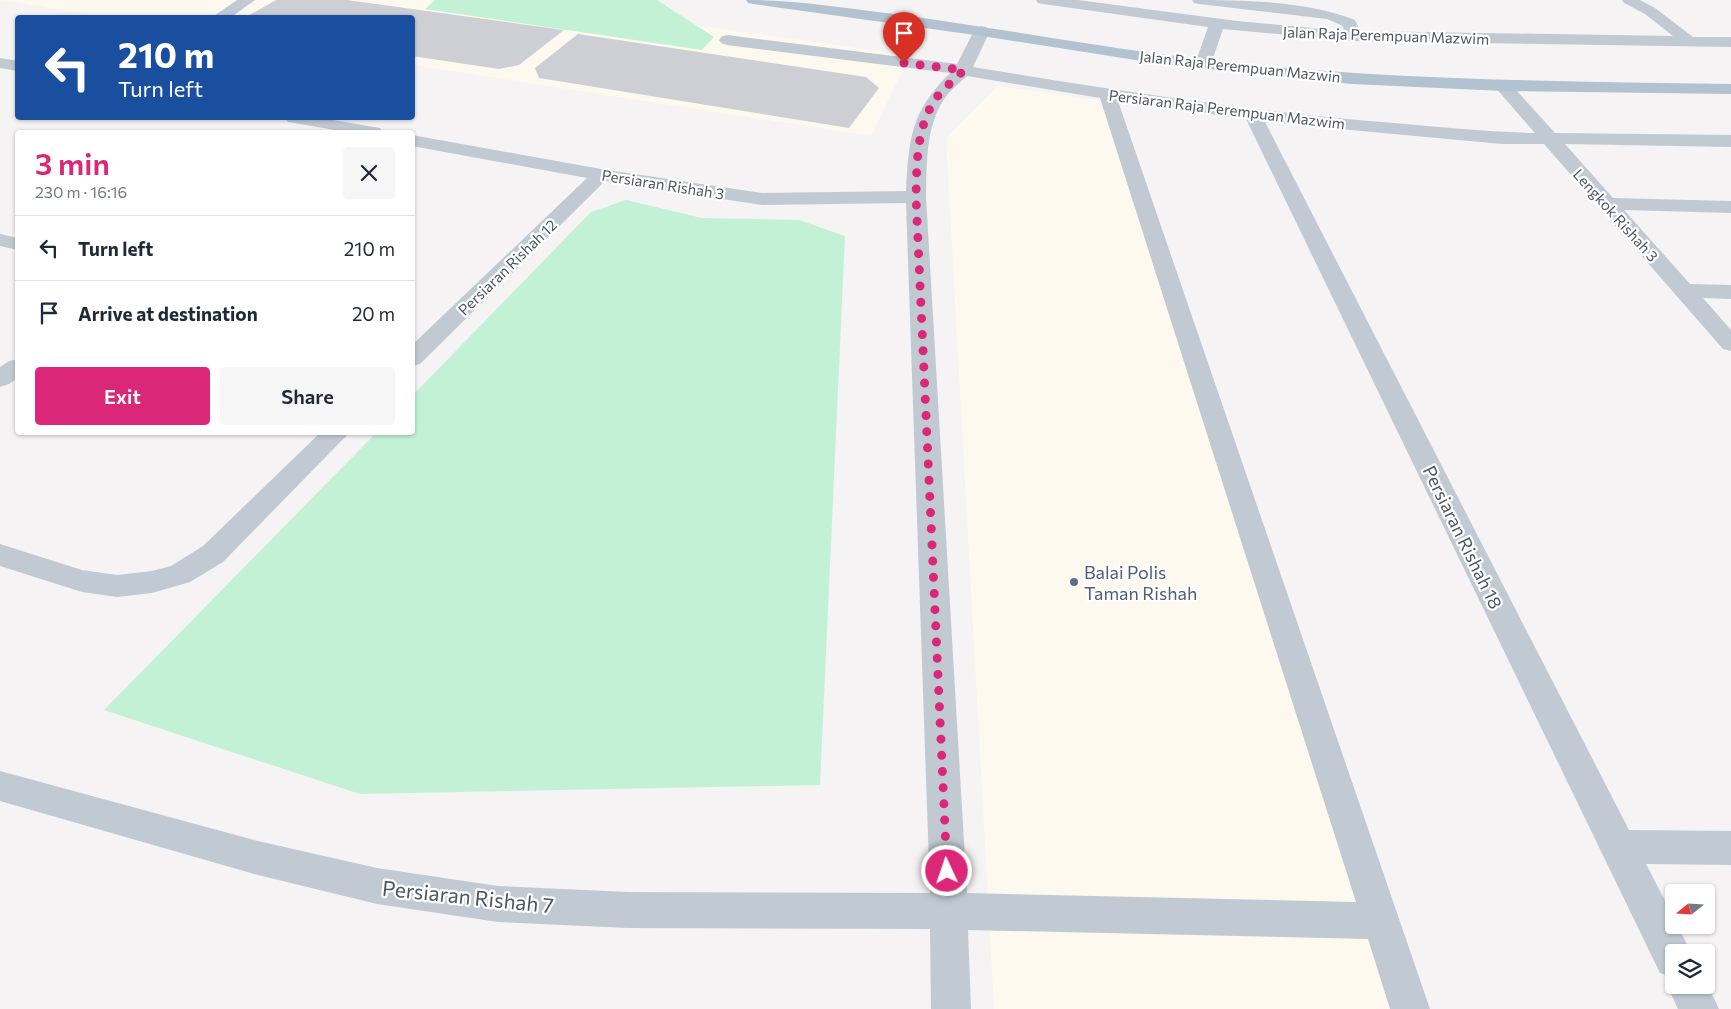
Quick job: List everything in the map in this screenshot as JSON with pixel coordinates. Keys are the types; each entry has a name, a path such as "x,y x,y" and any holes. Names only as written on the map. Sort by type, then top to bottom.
{"main road":[{"name":"Jalan Raja Perempuan Mazwin","path":"753,0 982,31 1203,64 1352,78 1503,86 1731,89"}],"street":[{"path":"223,15 248,0"},
{"name":"Jalan Raja Perempuan Mazwim","path":"1043,0 1296,34 1731,42"},
{"path":"1199,0 1330,15 1350,24 1354,36"},
{"path":"1629,0 1674,28 1689,41"},
{"path":"1203,64 1217,24"},
{"path":"951,1009 949,911 916,197 918,151 925,118 940,94 964,70 982,31"},
{"name":"Persiaran Raja Perempuan Mazwim","path":"727,40 964,70 1106,94 1253,115 1482,136 1731,142"},
{"path":"0,63 15,66"},
{"name":"Lengkok Rishah 3","path":"1503,86 1731,344"},
{"path":"1106,94 1410,1009"},
{"name":"Persiaran Rishah 18","path":"1253,115 1666,944"},
{"path":"303,120 346,130"},
{"name":"Persiaran Rishah 3","path":"415,141 601,174 762,199 916,197"},
{"name":"Persiaran Rishah 12","path":"415,356 601,174"},
{"path":"1606,204 1731,206"},
{"path":"0,240 15,243"},
{"path":"1684,291 1731,292"},
{"path":"0,379 15,368"},
{"path":"0,554 82,581 117,586 152,582 180,574 213,554 334,435"},
{"name":"Persiaran Rishah 7","path":"0,786 258,858 358,882 498,904 628,910 949,911 1380,921"},
{"path":"1618,847 1731,848"},
{"path":"1690,994 1698,1009"}],"shaded area":[{"path":"0,0 510,0 910,55 871,136 415,65 415,15 95,15"},
{"path":"998,86 1109,102 1396,1009 994,1009 946,138"}],"green space":[{"path":"435,0 657,0 714,37 702,50 425,9"},
{"path":"626,200 702,218 799,220 845,236 820,785 360,794 104,710 374,435 415,435 415,393 591,212"}],"building":[{"path":"276,0 347,0 564,30 519,65 499,69 415,56 415,15 249,15"},
{"path":"578,34 866,77 879,88 849,128 539,78 535,68"}],"place":[{"name":"Balai Polis Taman Rishah","path":"1074,582"}],"route":[{"path":"904,63 964,70 940,94 925,118 918,151 916,197 947,871"}]}
